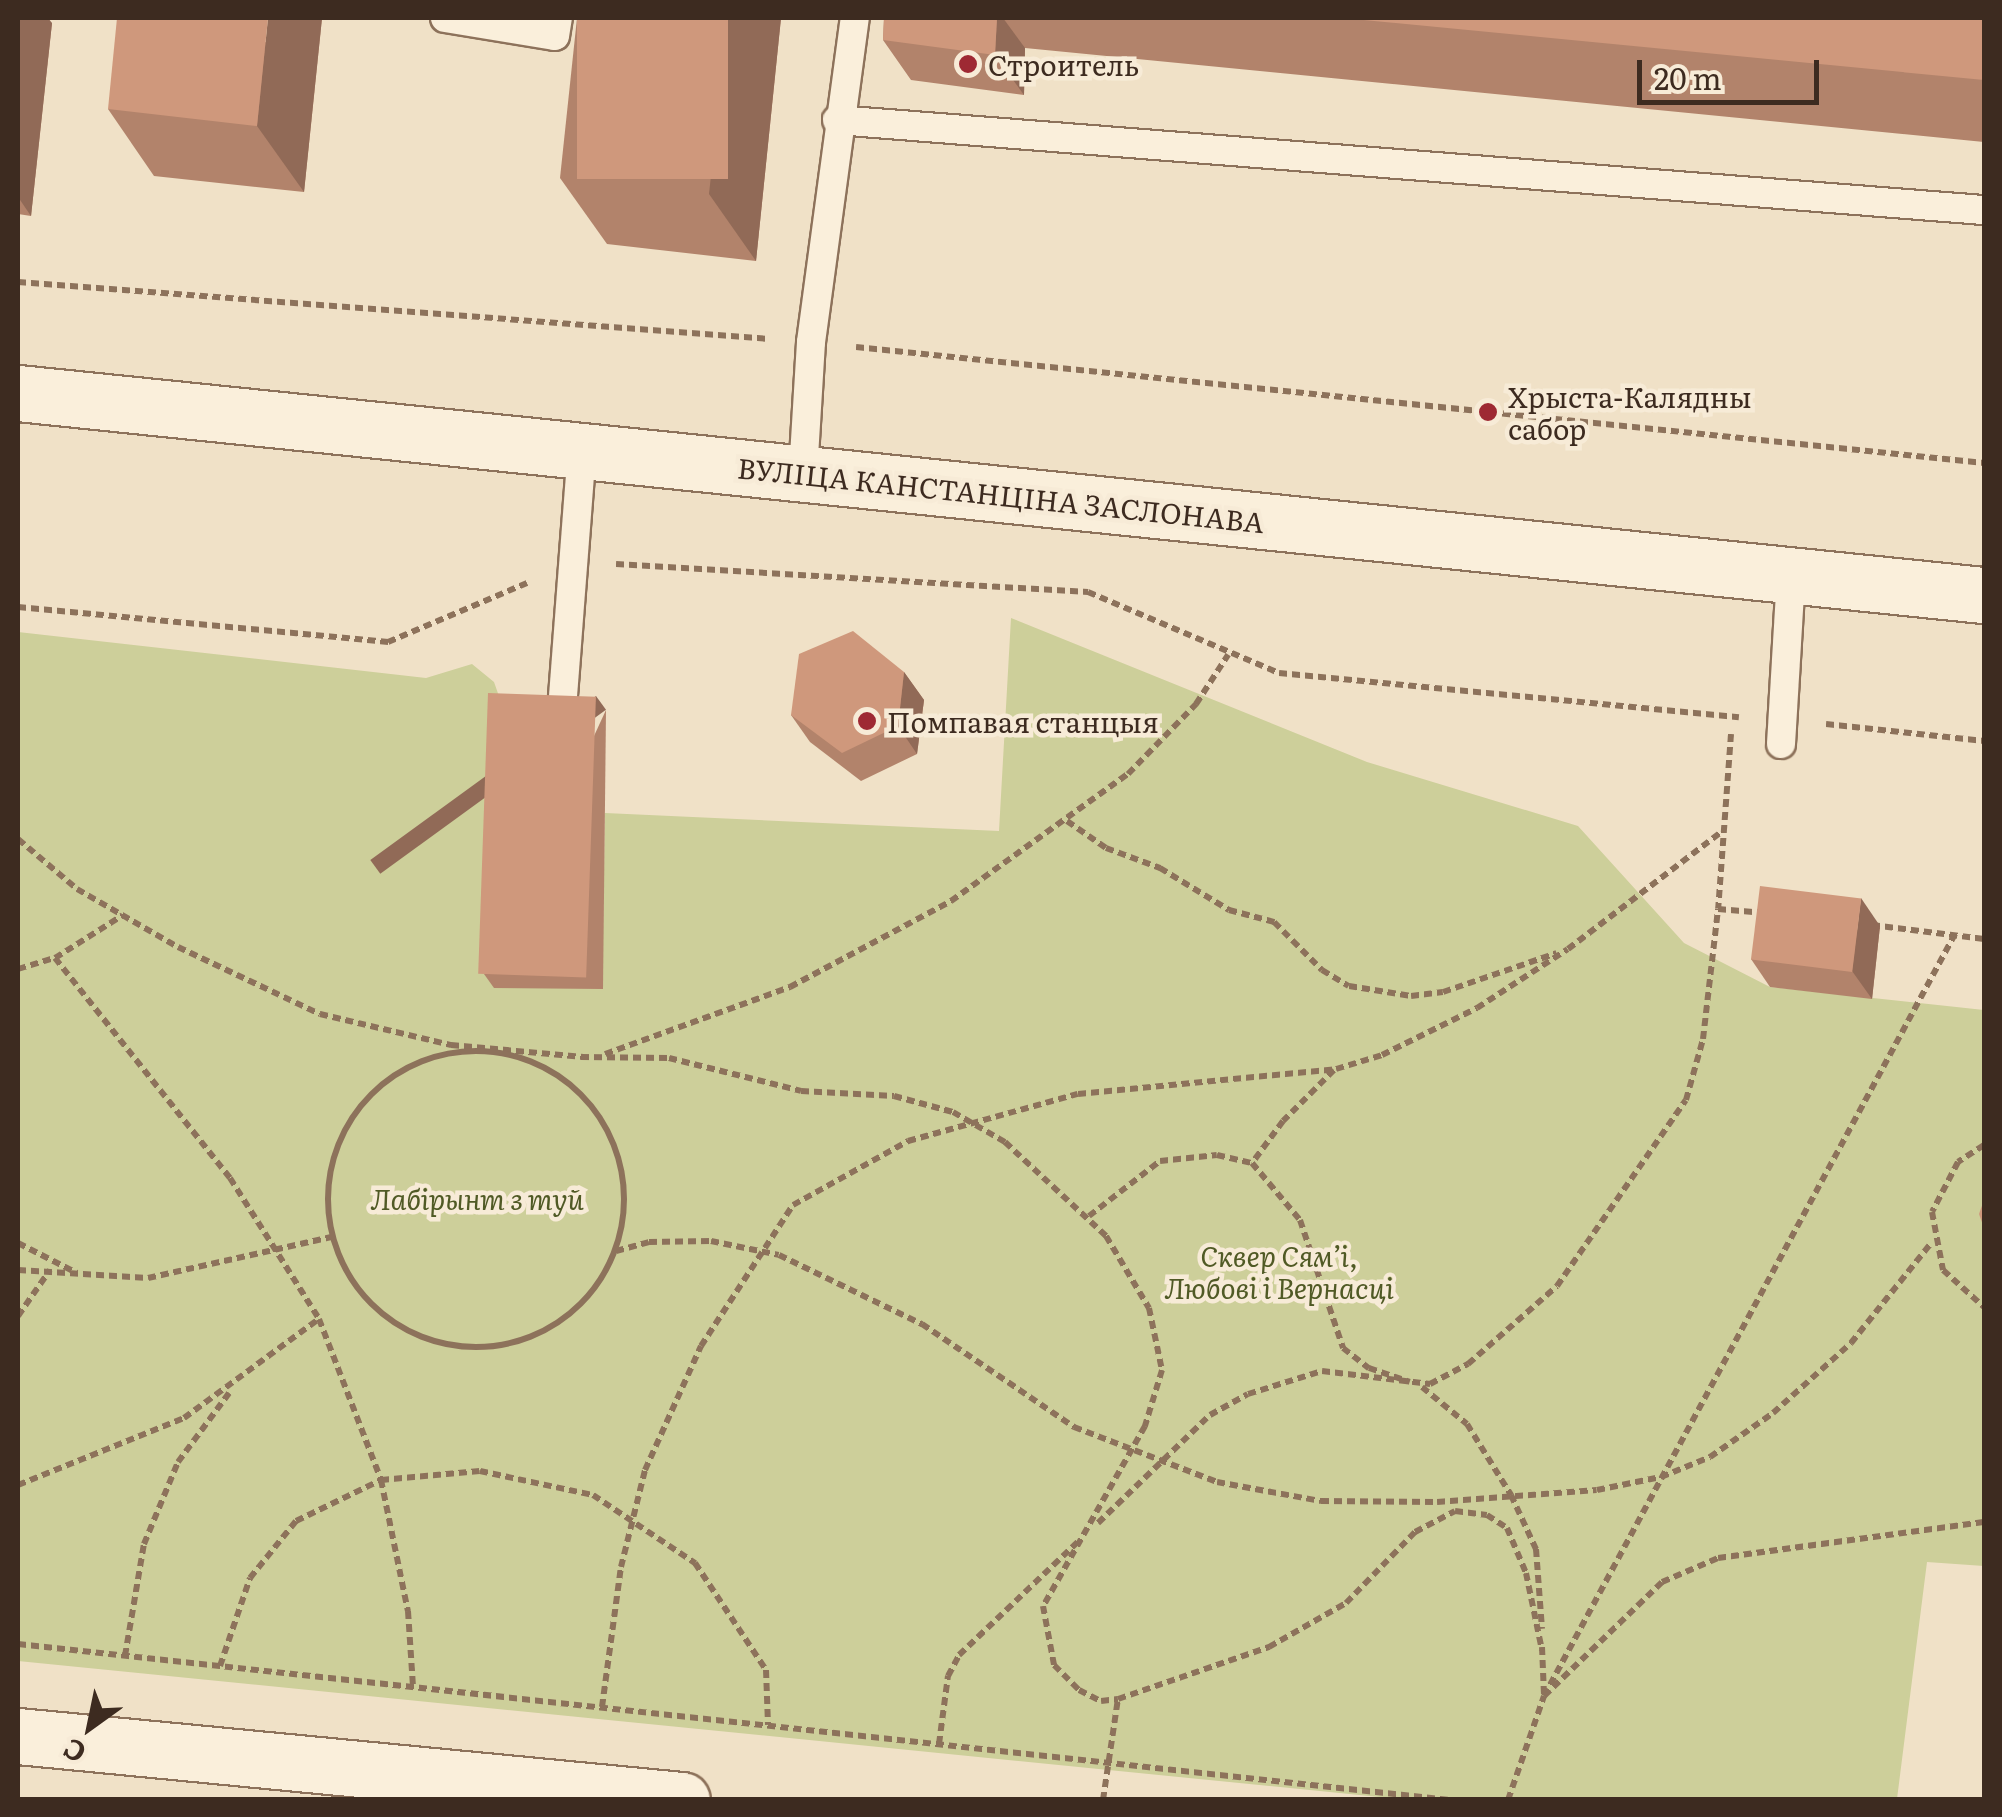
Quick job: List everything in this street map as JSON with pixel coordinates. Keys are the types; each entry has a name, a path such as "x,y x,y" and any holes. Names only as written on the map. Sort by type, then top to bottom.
{"main road":[{"name":"ВУЛІЦА КАНСТАНЦІНА ЗАСЛОНАВА","path":"18,393 1984,595"},
{"path":"18,1736 682,1800"}],"lane":[{"path":"445,18 555,36 558,18"},
{"path":"803,473 811,342 837,120 854,18"},
{"path":"837,120 1984,210"},
{"path":"562,709 577,562 582,451"},
{"path":"1782,732 1791,575"}],"path":[{"path":"18,282 811,342 1984,463"},
{"path":"18,607 388,642 577,562 1088,592 1228,655 1279,673 1734,716 1782,732 1984,740"},
{"path":"582,1057 732,1013 868,950 1067,821 1156,747 1228,655"},
{"path":"939,1744 948,1676 959,1655 1210,1416 1292,1376 1322,1372 1419,1386 1468,1364 1557,1286 1673,1123 1703,1039 1734,716"},
{"path":"1067,821 1106,848 1160,868 1229,910 1274,922 1322,970 1360,988 1443,992 1568,949"},
{"path":"602,1707 632,1516 684,1382 786,1212 820,1186 908,1141 972,1121 1078,1094 1336,1070 1431,1034 1568,949 1721,832"},
{"path":"18,839 78,889 234,979 320,1014 504,1053 559,1076 601,1117 623,1173 624,1212 616,1250 596,1286 570,1314 536,1335 478,1348 420,1336 386,1317 358,1289 332,1237 332,1162 368,1097 430,1057 504,1053 669,1058 801,1090 894,1096 972,1121 1006,1142 1089,1216 1149,1308 1159,1343 1160,1390 1090,1531 1044,1602 1042,1620 1060,1676 1094,1698 1118,1700 1269,1647 1313,1624 1361,1590 1415,1532 1455,1511 1486,1515 1507,1528 1526,1573 1542,1650"},
{"path":"1718,909 1779,914"},
{"path":"18,969 55,958 123,915"},
{"path":"1864,924 1984,939"},
{"path":"1508,1800 1544,1696 1955,934"},
{"path":"55,958 282,1253 319,1319 381,1480 408,1611 413,1687"},
{"path":"1252,1163 1282,1121 1336,1070"},
{"path":"1984,1145 1958,1162 1940,1185 1932,1242 1942,1270 1984,1310"},
{"path":"1089,1216 1160,1161 1217,1155 1252,1163 1300,1220 1343,1348 1368,1368 1419,1386 1467,1424 1511,1496 1536,1549 1544,1696"},
{"path":"18,1270 148,1278 282,1253 332,1237"},
{"path":"616,1250 665,1240 760,1250 817,1270 922,1324 1074,1427 1131,1452 1218,1482 1321,1501 1511,1496 1661,1477 1735,1442 1813,1380 1932,1242"},
{"path":"18,1243 82,1276"},
{"path":"18,1316 50,1270"},
{"path":"18,1486 141,1440 244,1378 319,1319"},
{"path":"124,1656 144,1544 172,1474 244,1378"},
{"path":"220,1666 237,1604 280,1536 318,1507 381,1480 448,1470 511,1476 593,1495 632,1516 695,1563 739,1620 770,1680 768,1725"},
{"path":"1544,1696 1662,1582 1718,1558 1984,1522"},
{"path":"18,1644 1450,1800"},
{"path":"1103,1800 1118,1700"}],"green space":[{"name":"Сквер Сямʼі, Любові і Вернасці","path":"1011,618 1367,762 1578,826 1684,943 1770,987 1984,1010 1984,1566 1927,1562 1897,1799 1399,1799 18,1661 18,632 426,678 472,664 494,682 602,989 605,813 999,831"}],"building":[{"path":"117,18 268,18 257,126 108,109"},
{"path":"577,18 728,18 728,179 577,179"},
{"path":"884,18 997,18 995,55 883,40"},
{"path":"1343,18 1984,18 1984,80"},
{"name":"Помпавая станцыя","path":"853,631 904,672 898,726 842,753 791,715 799,654"},
{"path":"488,693 596,697 586,978 478,974"},
{"path":"1760,886 1861,898 1852,972 1751,959"},
{"path":"1984,1200 1984,1228 1979,1214"}],"place":[{"name":"Строитель","path":"968,64"},
{"name":"Хрыста-Калядны сабор","path":"1488,412"},
{"name":"Помпавая станцыя","path":"867,721"}],"park label":[{"name":"Лабірынт з туй","path":"477,1198"}]}
